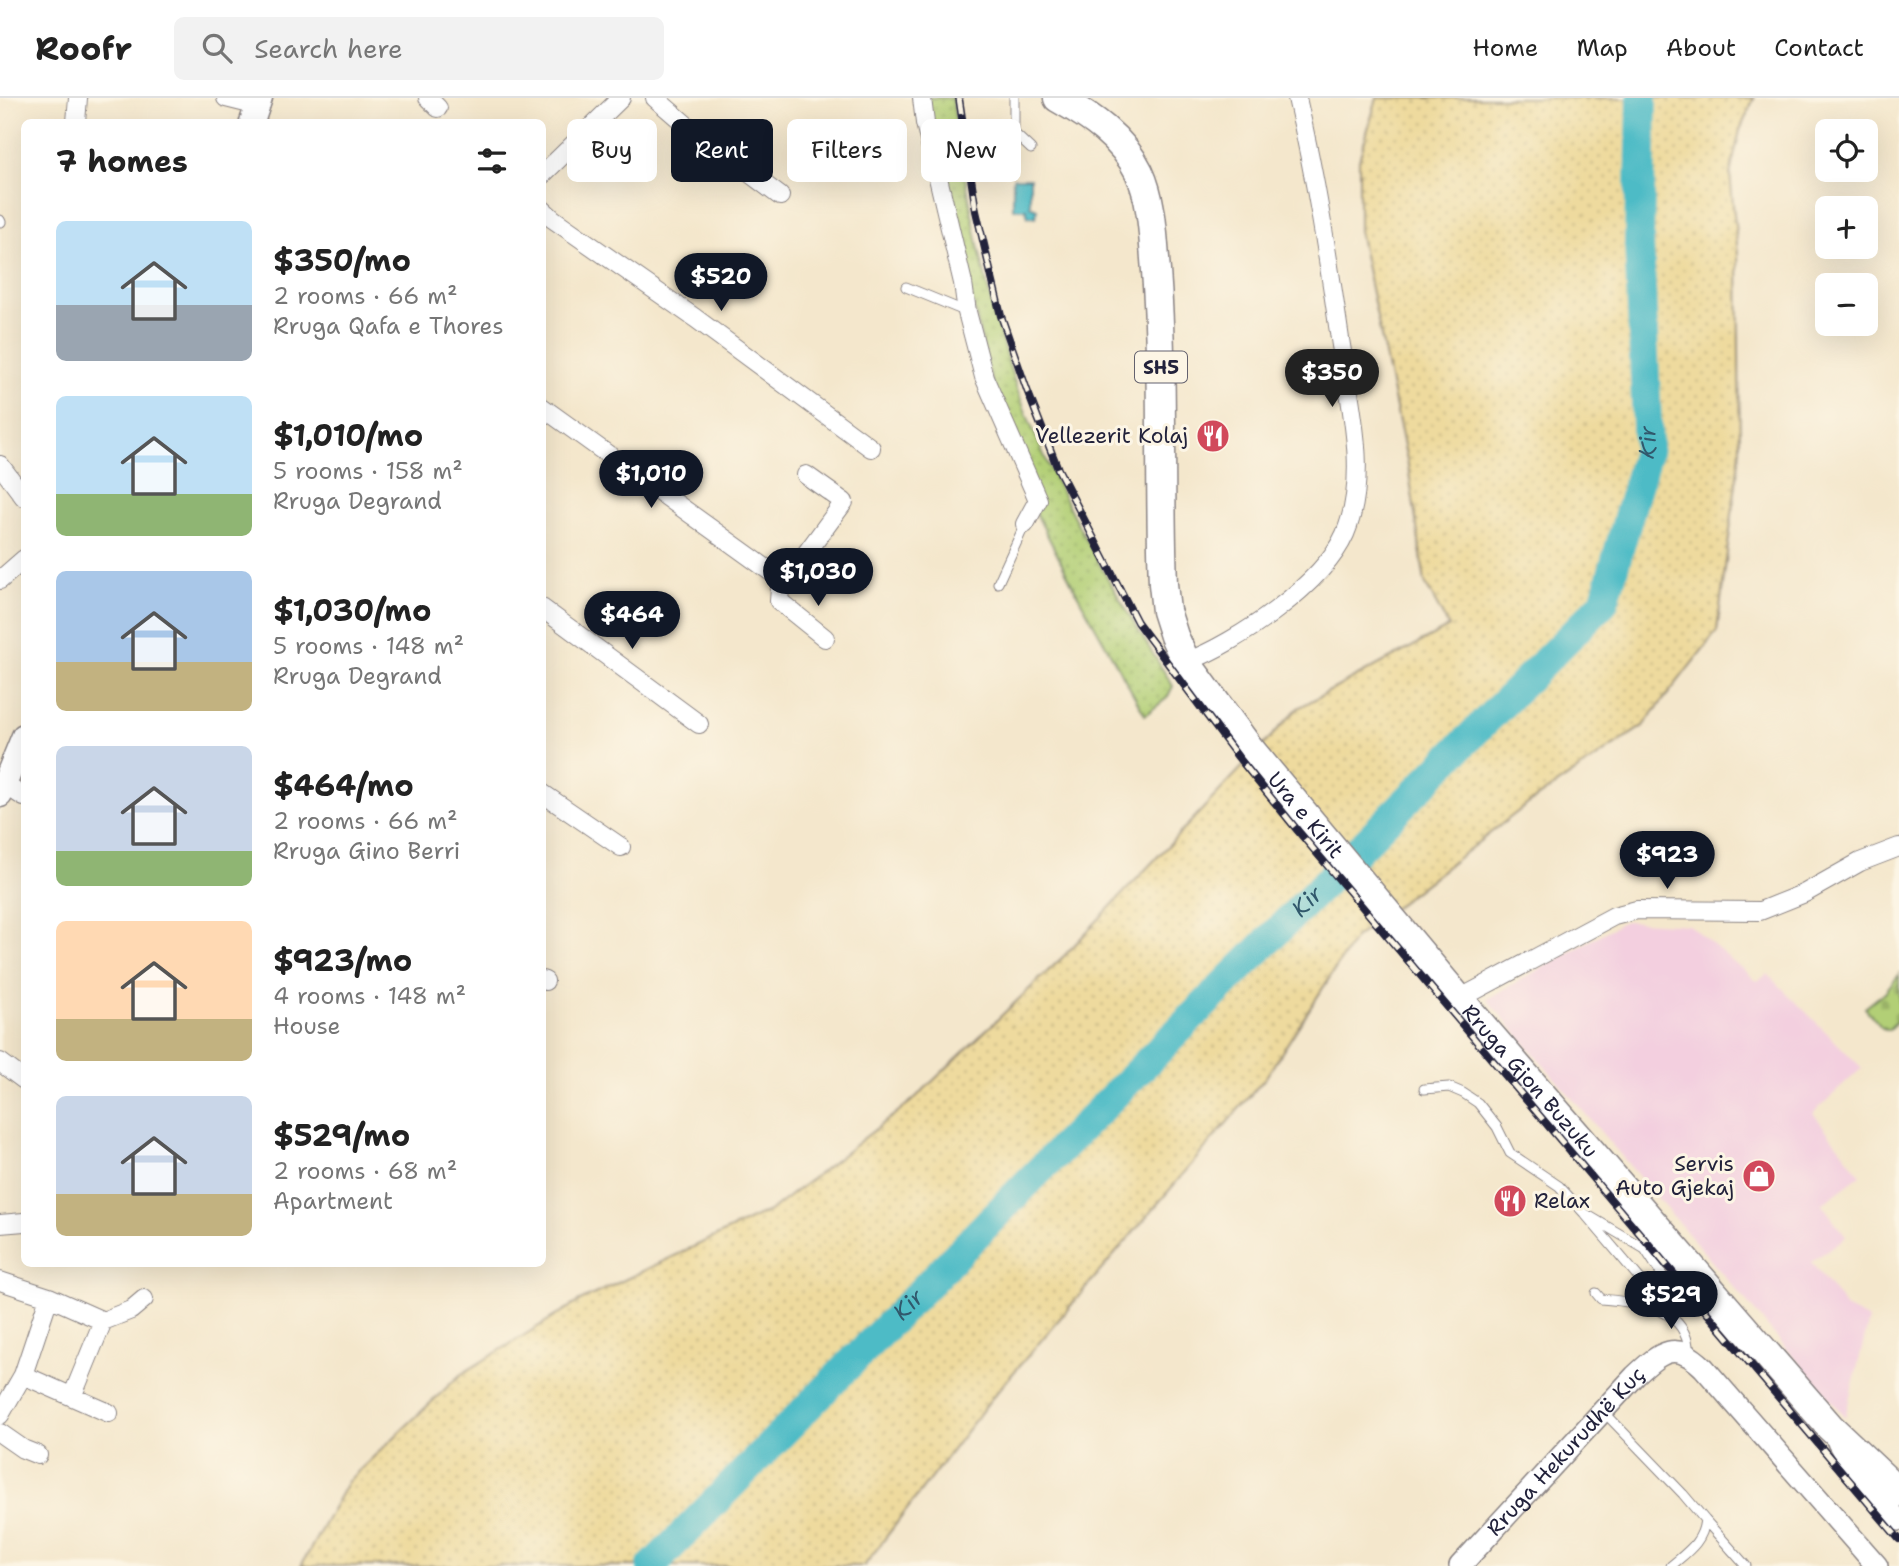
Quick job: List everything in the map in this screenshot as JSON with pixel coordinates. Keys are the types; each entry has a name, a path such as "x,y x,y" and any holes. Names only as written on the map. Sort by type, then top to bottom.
{"main road":[{"name":"SH5","path":"1058,98 1108,131 1126,150 1139,172 1147,195 1161,329 1163,584 1170,624 1189,666"},
{"name":"Ura e Kirit","path":"1189,666 1250,748 1423,956"},
{"path":"10,792 21,748"},
{"name":"Rruga Gjon Buzuku","path":"1423,956 1830,1427"},
{"name":"SH5","path":"1830,1427 1899,1492"}],"street":[{"path":"76,119 79,98"},
{"path":"226,98 257,109"},
{"path":"546,171 621,98"},
{"path":"655,98 692,130 780,196"},
{"path":"922,98 925,123 984,377 1038,500 1025,524"},
{"path":"1189,666 1249,629 1311,579 1333,555 1344,535 1354,502 1355,450 1350,397 1316,178 1297,98"},
{"path":"546,213 871,448"},
{"path":"546,410 785,582"},
{"path":"0,466 21,493"},
{"path":"806,475 844,502 780,589 779,601 825,638"},
{"path":"0,580 21,562"},
{"path":"546,611 699,724"},
{"path":"546,796 621,848"},
{"path":"1459,999 1614,916 1637,910 1760,911 1805,893 1860,862 1899,847"},
{"path":"0,1062 21,1078"},
{"path":"0,1224 21,1222"},
{"path":"0,1281 49,1297 103,1321 131,1310 144,1299"},
{"path":"0,1415 23,1375 49,1297"},
{"path":"72,1396 103,1321"},
{"name":"Rruga Hekurudhë Kuç","path":"1460,1566 1635,1376 1660,1355 1681,1351 1689,1354"},
{"path":"1689,1354 1877,1566"},
{"path":"23,1375 109,1413"},
{"path":"1830,1427 1856,1474 1899,1520"},
{"path":"0,1433 23,1449 38,1455"}],"lane":[{"path":"1014,98 1014,133 1031,149"},
{"path":"906,287 967,312"},
{"path":"998,583 1025,524"},
{"path":"1424,1090 1449,1087 1478,1103 1497,1127 1510,1153 1559,1186 1674,1319 1686,1336 1689,1354"},
{"path":"1584,1213 1645,1249 1664,1278 1674,1319"},
{"path":"1596,1293 1601,1299 1633,1302 1653,1308 1674,1319"},
{"path":"1603,1411 1683,1494 1745,1566"},
{"path":"1671,1566 1699,1542 1705,1520"}],"shaded area":[{"path":"1625,921 1689,925 1757,981 1768,974 1862,1068 1813,1113 1861,1175 1822,1204 1846,1237 1811,1262 1847,1309 1869,1320 1845,1417 1487,999"}],"green space":[{"path":"927,98 952,98 956,119 932,119"},
{"path":"946,182 966,182 986,281 1005,353 1049,466 1087,542 1173,686 1167,698 1145,715 1081,601 1036,513 987,365"},
{"path":"1899,974 1899,1019 1888,1030 1882,1028 1865,1008 1885,992"}],"sand":[{"path":"1377,98 1754,98 1740,130 1730,174 1738,255 1740,452 1717,631 1643,726 1525,806 1355,938 1266,1077 991,1399 864,1566 301,1566 348,1481 460,1375 578,1302 773,1209 913,1100 1065,955 1298,708 1449,627 1425,583 1408,465 1359,231 1359,160"}],"water":[{"path":"1030,178 1030,206 1037,209 1036,217 1028,217 1026,209 1013,209 1013,182"}],"waterway":[{"name":"Kir","path":"652,1566 1028,1182 1604,602 1648,448 1639,242 1642,98"}],"railway":[{"path":"959,98 976,211 1001,316 1058,469 1137,622 1238,757 1298,831 1899,1539"}],"place":[{"name":"Vellezerit Kolaj","path":"1213,436"},
{"name":"Servis Auto Gjekaj","path":"1759,1176"},
{"name":"Relax","path":"1510,1201"}]}
